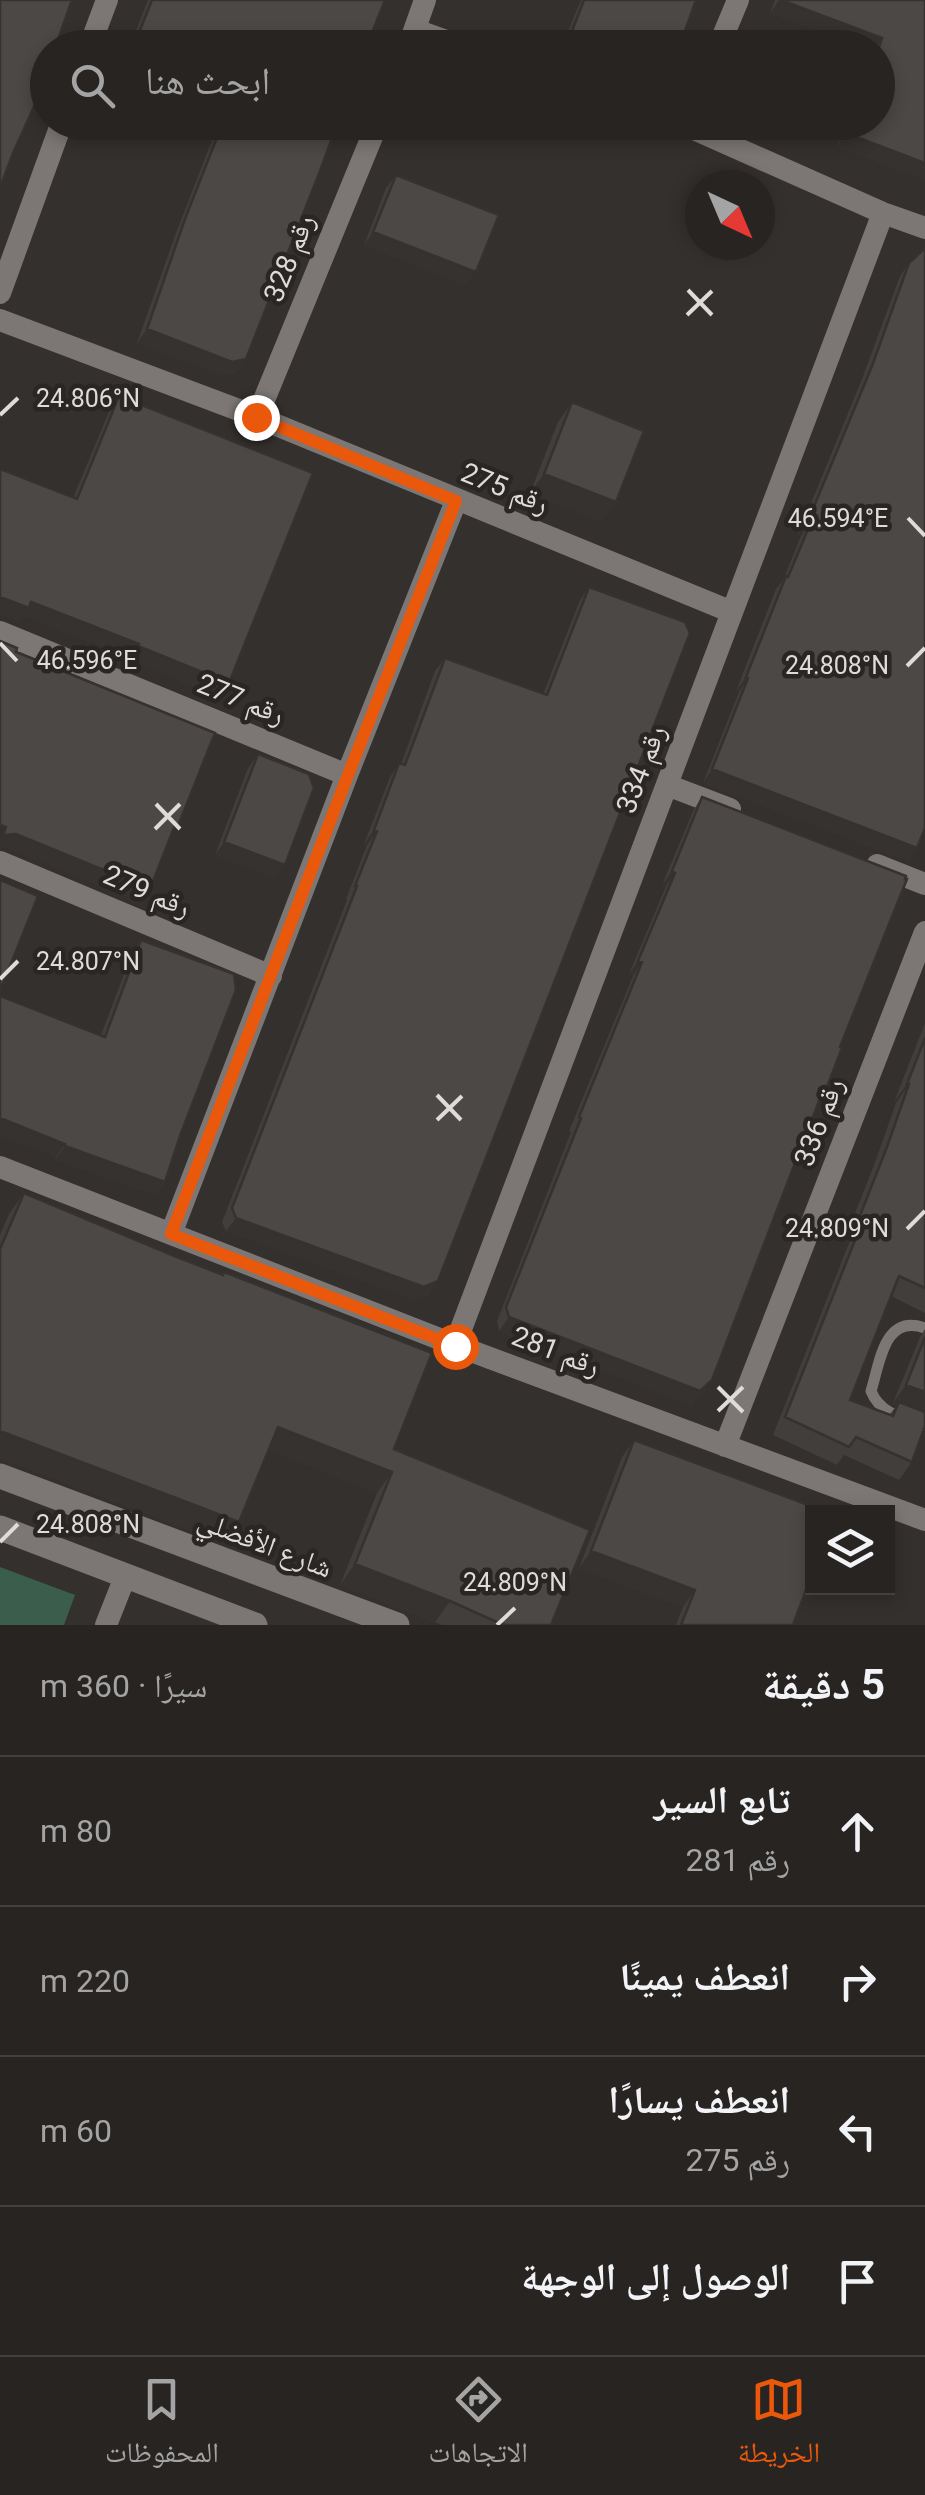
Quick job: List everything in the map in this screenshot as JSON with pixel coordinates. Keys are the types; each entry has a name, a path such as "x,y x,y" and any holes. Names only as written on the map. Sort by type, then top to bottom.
{"street":[{"path":"95,30 106,0"},
{"path":"415,30 425,0"},
{"path":"726,30 738,0"},
{"path":"0,293 55,140"},
{"name":"رقم 328","path":"256,417 371,140"},
{"path":"720,140 925,228"},
{"name":"رقم 334","path":"455,1346 883,213"},
{"name":"رقم 275","path":"0,320 256,417 732,612"},
{"path":"171,1234 456,501"},
{"name":"رقم 277","path":"0,632 348,775"},
{"path":"667,785 759,820"},
{"path":"851,856 925,884"},
{"name":"رقم 279","path":"0,862 270,976"},
{"name":"رقم 336","path":"725,1446 925,932"},
{"name":"رقم 281","path":"1,1171 455,1346 925,1520"},
{"name":"شارع الأفضلي","path":"0,1476 397,1625"},
{"path":"0,1528 255,1625"},
{"path":"106,1625 125,1577"}],"lane":[{"path":"925,1328 914,1324 901,1326 889,1336 871,1391 886,1412 925,1426"}],"green space":[{"path":"0,1567 75,1595 64,1625 0,1625"}],"building":[{"path":"0,0 72,0 61,30 30,30 30,116 0,188"},
{"path":"152,0 385,0 373,30 140,30"},
{"path":"584,0 696,0 685,30 572,30"},
{"path":"781,0 925,0 925,163 864,140 895,140 895,30 861,30"},
{"path":"216,140 331,140 246,359 232,362 147,329"},
{"path":"396,175 499,215 476,272 373,232"},
{"path":"925,248 925,828 917,848 712,769 909,263"},
{"path":"119,396 313,473 229,683 31,602 29,608 0,597 0,469 77,499"},
{"path":"572,402 644,431 616,502 544,474"},
{"path":"589,587 685,622 690,633 438,1281 424,1287 236,1218 232,1208 357,886 399,763 405,765 445,658 547,695"},
{"path":"0,641 17,648 16,652 215,733 150,889 16,834 3,835 6,827 0,825"},
{"path":"258,754 309,774 314,788 285,865 224,842"},
{"path":"702,797 907,879 712,1380 700,1391 509,1317 506,1307 642,962 638,961"},
{"path":"0,880 38,896 0,991"},
{"path":"141,940 234,974 236,990 165,1182 0,1118 0,996 105,1037"},
{"path":"925,1038 925,1288 899,1276 850,1400 893,1416 899,1402 925,1412 925,1426 912,1462 856,1437 849,1447 785,1417 863,1220 859,1218"},
{"path":"24,1193 223,1275 224,1272 432,1353 394,1449 590,1530 551,1625 499,1623 355,1564 392,1472 278,1427 239,1522 0,1431 0,1249"},
{"path":"925,1337 925,1392 906,1385"},
{"path":"634,1440 808,1505 805,1505 805,1593 793,1625 681,1625 695,1590 591,1551"}],"route":[{"path":"256,417 456,501 171,1234 455,1346"}]}
